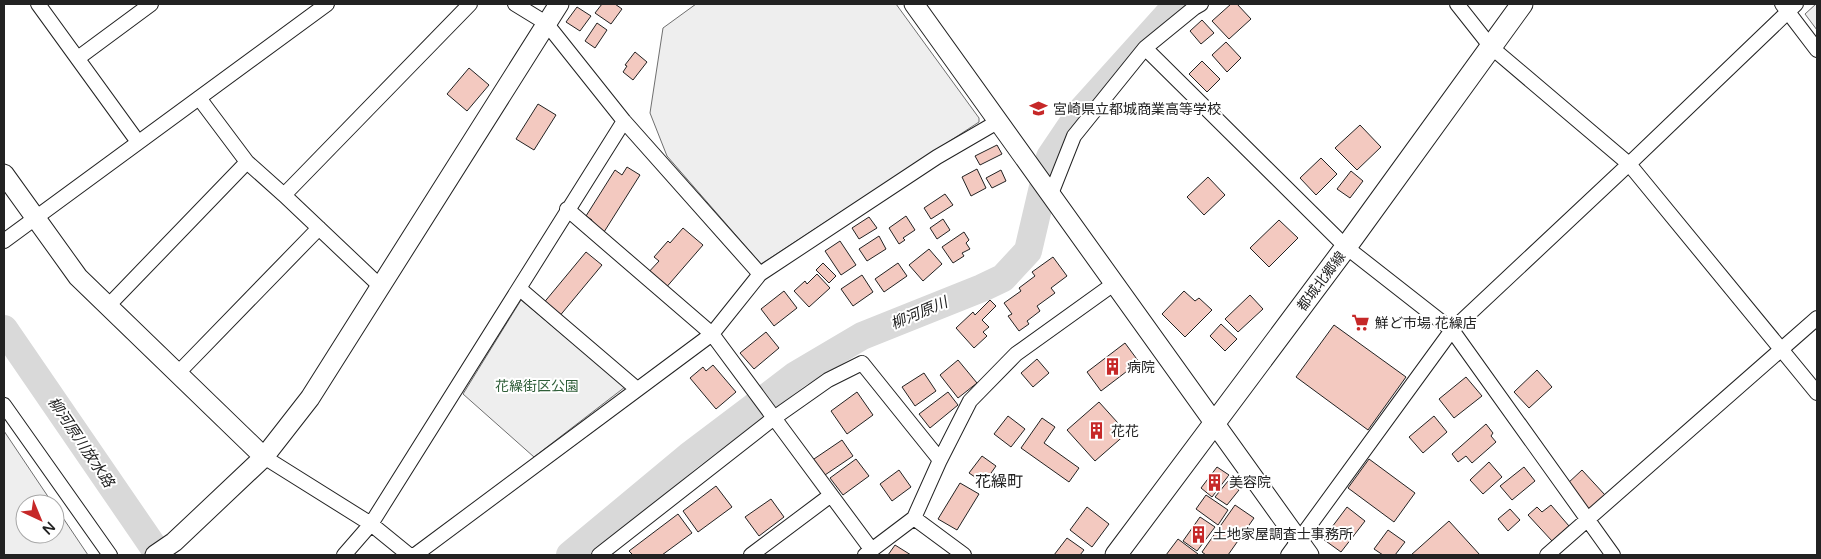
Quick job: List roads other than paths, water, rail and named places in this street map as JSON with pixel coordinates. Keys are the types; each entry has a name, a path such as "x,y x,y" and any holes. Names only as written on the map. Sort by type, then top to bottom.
{"main road":[{"name":"都城北郷線","path":"1116,555 1346,247 1522,4"}],"street":[{"path":"38,4 138,142"},
{"path":"78,58 151,4"},
{"path":"4,240 328,4"},
{"path":"284,195 470,4"},
{"path":"515,4 546,23 624,121 760,274"},
{"path":"155,555 174,542 264,457 310,398 559,4"},
{"path":"914,4 1214,423 1298,550 1452,330 1629,164 1788,6 1817,50"},
{"path":"1051,194 1074,136 1146,48 1201,4"},
{"path":"1457,4 1491,47 1629,164 1817,393"},
{"path":"1146,48 1346,247 1452,330 1613,555"},
{"path":"199,98 247,162 381,287"},
{"path":"344,555 371,524 624,121"},
{"path":"415,555 712,334 760,274 937,157 999,121"},
{"path":"108,306 247,162"},
{"path":"4,174 78,277 264,457 371,524 409,555"},
{"path":"567,210 712,334 832,495 868,552 914,518 940,460 970,401 1016,354 1115,283"},
{"path":"178,373 318,228"},
{"path":"520,289 637,389"},
{"path":"1547,555 1817,318"},
{"path":"599,555 772,415 828,380 862,363 940,460"},
{"path":"4,405 110,555"},
{"path":"751,555 832,495"},
{"path":"914,518 964,555"}],"waterway":[{"name":"柳河原川","path":"570,555 689,456 796,375 862,336 1003,278 1028,251 1050,157 1081,111 1172,10 1182,4"},
{"name":"柳河原川放水路","path":"4,329 159,555"}],"place":[{"name":"宮崎県立都城商業高等学校","path":"1039,109"},
{"name":"鮮ど市場 花繰店","path":"1361,323"},
{"name":"病院","path":"1113,367"},
{"name":"花花","path":"1097,431"},
{"name":"美容院","path":"1215,482"},
{"name":"土地家屋調査士事務所","path":"1199,534"}],"district":[{"name":"花繰町","path":"999,481"}],"park label":[{"name":"花繰街区公園","path":"537,386"}]}
